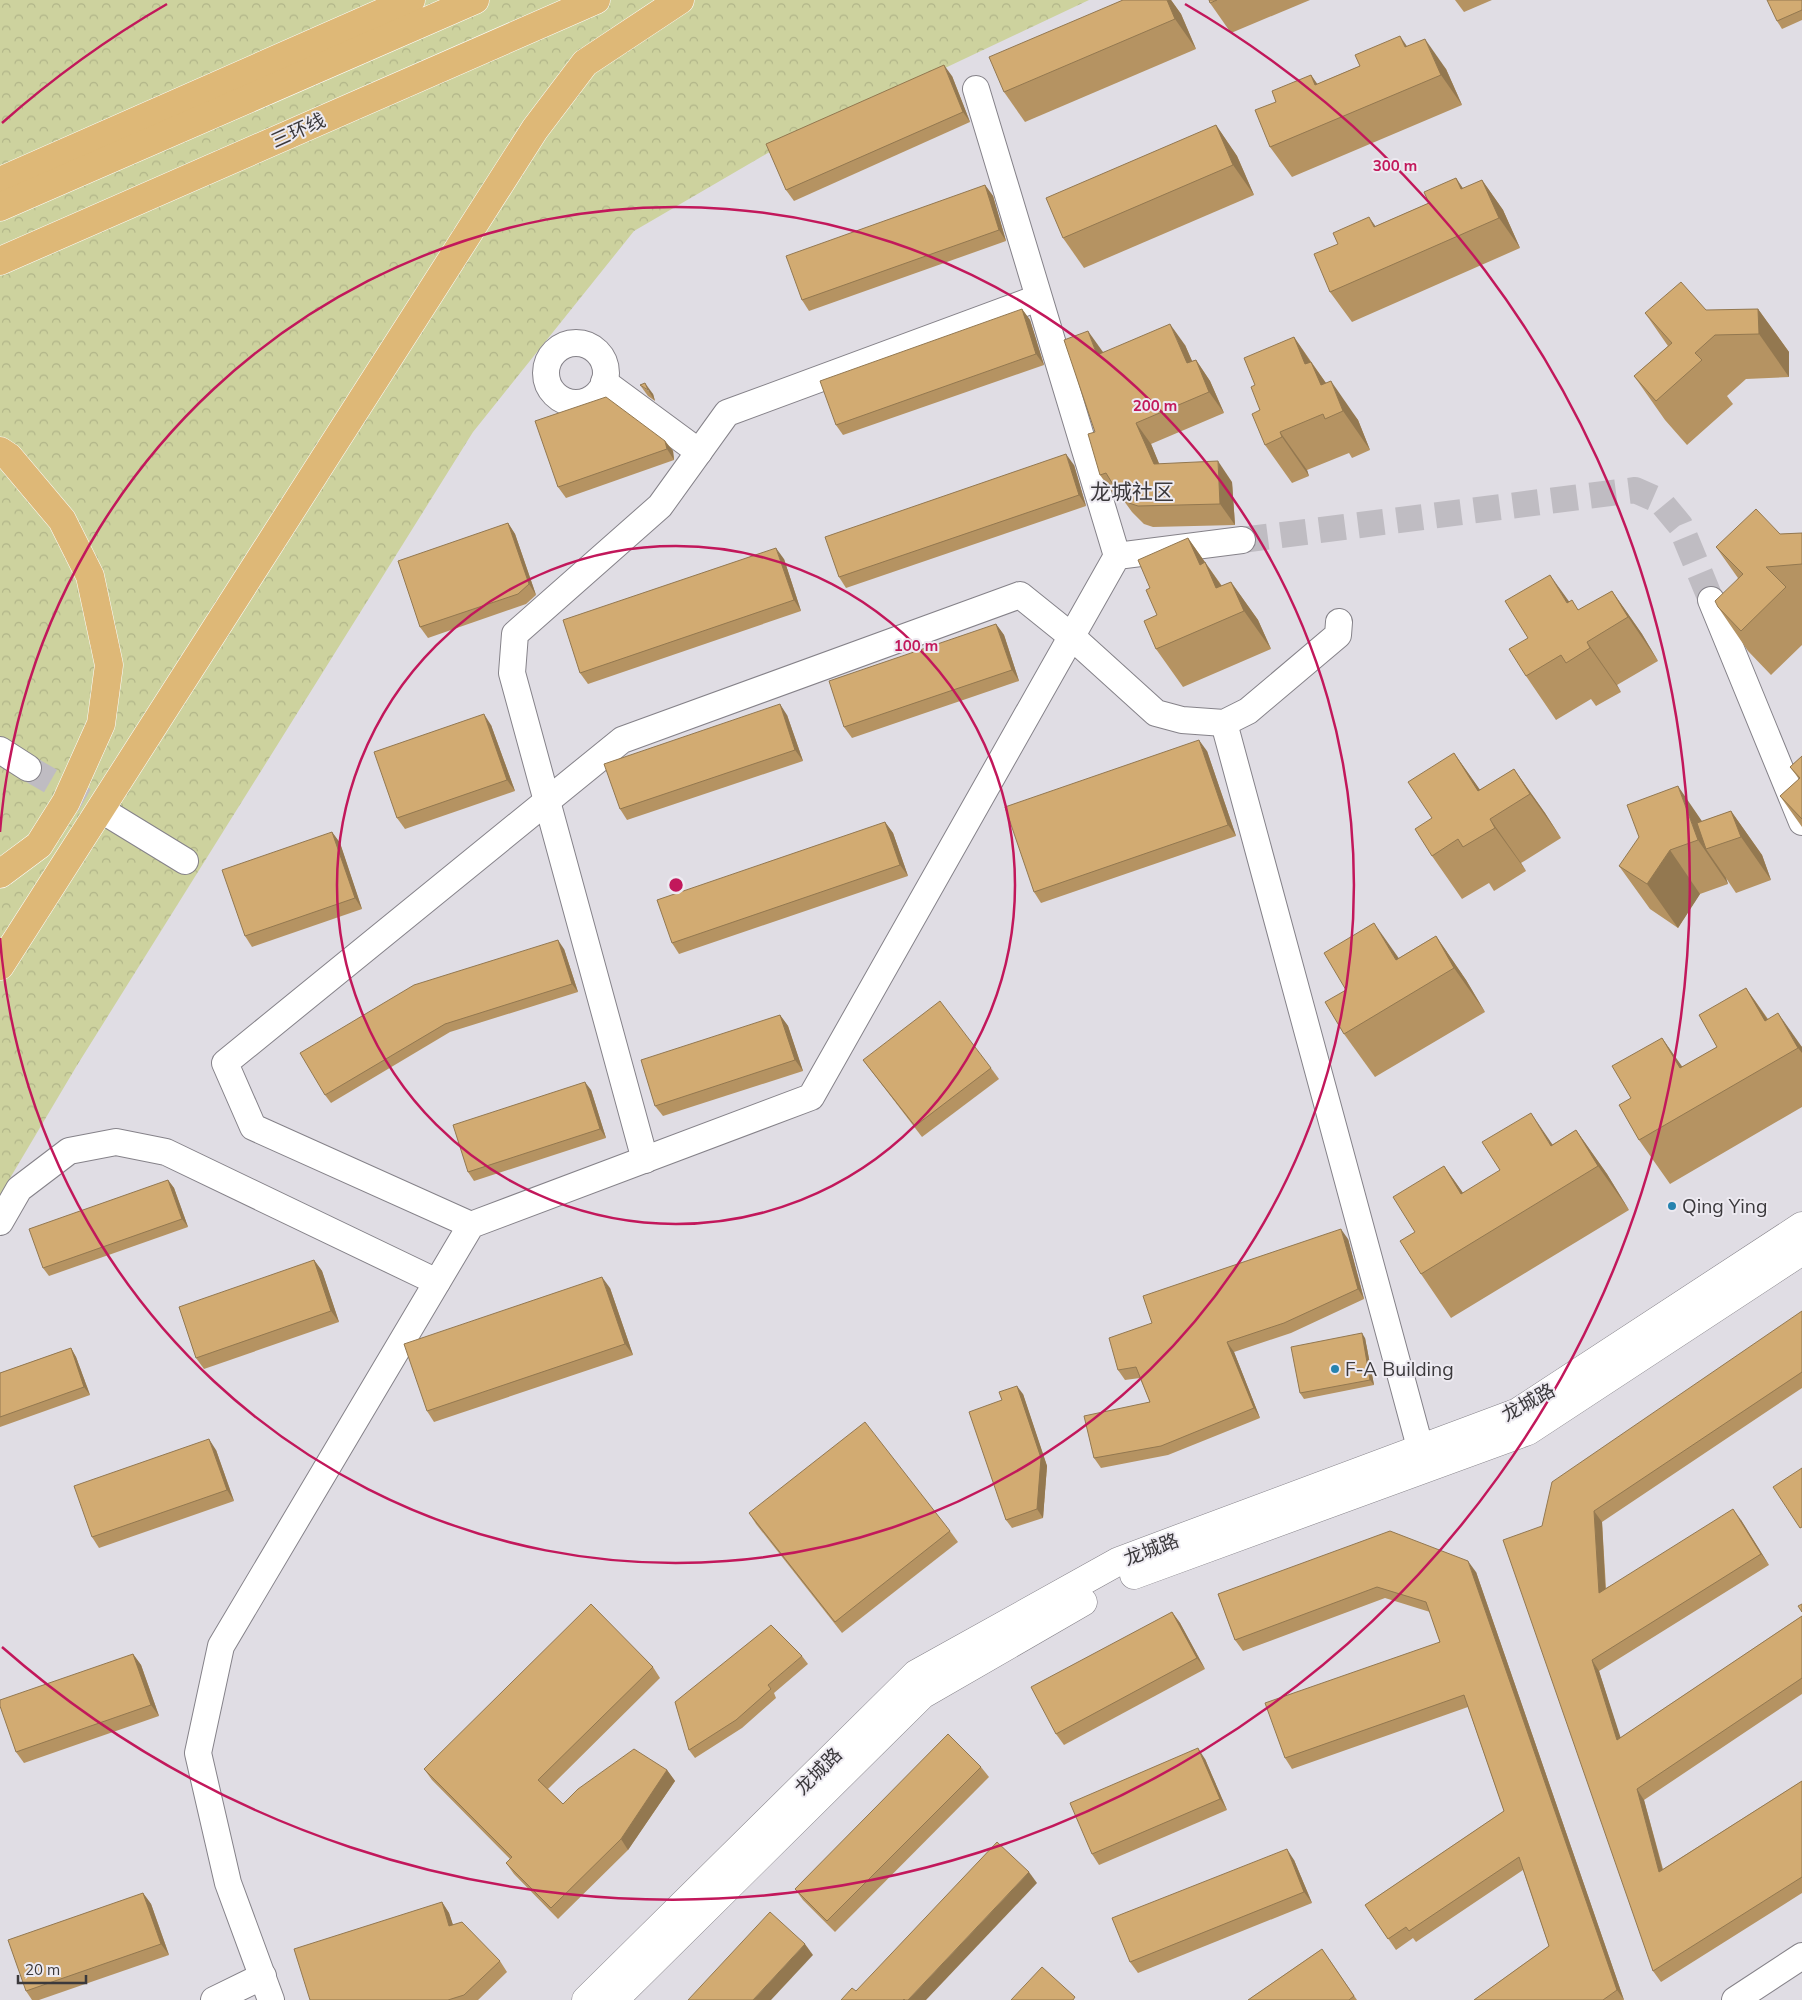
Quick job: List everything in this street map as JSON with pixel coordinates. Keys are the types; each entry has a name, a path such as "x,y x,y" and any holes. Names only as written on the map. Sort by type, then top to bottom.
{"highway":[{"path":"0,180 411,0"},
{"path":"0,207 474,0"},
{"name":"三环线","path":"0,261 596,0"},
{"path":"0,966 535,129 585,63 680,0"},
{"path":"0,451 9,456 62,520 90,576 109,665 101,724 66,802 39,845 0,874"}],"street":[{"path":"214,2000 267,1988 228,1883 198,1753 221,1646 471,1226 811,1097 1117,556 976,89"},
{"path":"645,1160 512,673 515,634 660,506 727,413 1038,298"},
{"path":"604,382 699,452"},
{"path":"1117,556 1242,540"},
{"path":"471,1226 253,1127 225,1063 622,740 1020,595 1071,636 1156,713 1182,720 1224,723 1248,711 1338,635 1339,622"},
{"path":"1711,600 1802,822"},
{"path":"1224,723 1420,1447"},
{"path":"0,750 28,768"},
{"path":"1783,776 1802,758"},
{"path":"113,817 185,861"},
{"path":"0,1222 19,1189 69,1151 116,1142 166,1152 437,1282"},
{"name":"龙城路","path":"586,2000 916,1674 1119,1561 1518,1412 1802,1226"},
{"name":"龙城路","path":"614,2000 922,1695 1123,1579 1528,1431 1802,1251"},
{"path":"1735,2000 1802,1956"}],"green space":[{"path":"0,0 1089,0 780,146 634,231 473,432 76,1067 0,1195"}],"building":[{"path":"1123,0 1167,0 1175,19 1004,92 989,57"},
{"path":"1767,0 1802,0 1802,10 1777,21"},
{"path":"1400,36 1405,47 1425,39 1441,75 1270,147 1255,110 1276,102 1272,91 1311,75 1315,85 1360,66 1355,55"},
{"path":"944,65 963,112 786,190 766,144"},
{"path":"1216,125 1233,165 1063,238 1046,198"},
{"path":"1456,178 1461,189 1482,180 1499,218 1330,292 1314,254 1338,244 1333,233 1369,217 1374,227 1429,203 1424,192"},
{"path":"985,185 999,230 802,300 786,256"},
{"path":"1681,282 1706,310 1758,309 1759,334 1715,335 1695,353 1702,360 1656,401 1634,376 1672,343 1645,313"},
{"path":"1022,309 1036,354 836,425 820,381"},
{"path":"1170,324 1187,363 1196,360 1209,392 1136,423 1154,464 1218,461 1220,504 1138,506 1129,503 1117,491 1106,473 1100,475 1088,434 1095,432 1064,340 1088,331 1097,355"},
{"path":"1294,337 1305,364 1311,362 1321,385 1331,381 1343,411 1325,419 1323,414 1280,432 1282,437 1265,445 1252,414 1260,410 1251,387 1255,385 1244,358"},
{"path":"645,383 648,390 640,385"},
{"path":"606,397 665,441 667,449 558,487 535,421"},
{"path":"1066,454 1079,495 839,577 825,537"},
{"path":"1756,509 1780,534 1802,533 1802,564 1766,567 1786,587 1741,631 1718,607 1715,601 1743,574 1716,547"},
{"path":"508,523 529,584 518,594 420,627 398,561"},
{"path":"1188,538 1200,565 1205,562 1216,588 1231,582 1244,611 1156,649 1144,621 1157,615 1146,590 1150,588 1138,560"},
{"path":"776,548 794,600 580,673 563,620"},
{"path":"1550,575 1567,603 1572,600 1578,610 1612,591 1628,617 1587,642 1590,648 1566,663 1561,655 1526,676 1509,649 1528,638 1505,601"},
{"path":"996,624 1012,670 844,727 829,681"},
{"path":"780,704 795,750 620,809 604,764"},
{"path":"484,714 507,780 397,818 374,752"},
{"path":"1199,740 1228,825 1034,892 1005,807"},
{"path":"1454,753 1478,791 1514,769 1530,794 1490,819 1495,828 1463,847 1458,839 1432,856 1415,829 1432,818 1408,782"},
{"path":"1802,756 1802,819 1780,796 1800,778 1790,767"},
{"path":"1678,786 1698,840 1670,850 1647,884 1619,866 1639,837 1627,805"},
{"path":"1731,811 1741,837 1706,849 1697,823"},
{"path":"885,822 900,865 672,943 657,900"},
{"path":"332,832 355,898 245,936 222,870"},
{"path":"1374,923 1396,960 1436,936 1454,968 1344,1034 1325,1002 1346,990 1324,953"},
{"path":"558,940 572,984 445,1024 325,1095 300,1053 414,985"},
{"path":"1746,988 1765,1021 1778,1013 1798,1048 1639,1140 1619,1105 1631,1098 1612,1066 1662,1038 1680,1068 1717,1047 1699,1015"},
{"path":"940,1001 991,1068 915,1126 863,1060"},
{"path":"780,1015 795,1060 655,1106 641,1060"},
{"path":"585,1082 600,1129 468,1172 453,1125"},
{"path":"1531,1113 1551,1146 1576,1130 1598,1166 1421,1274 1400,1241 1415,1232 1393,1197 1444,1166 1461,1194 1500,1170 1482,1142"},
{"path":"168,1180 182,1219 43,1268 29,1229"},
{"path":"1341,1229 1358,1289 1284,1323 1227,1342 1254,1408 1161,1446 1094,1458 1084,1416 1150,1402 1136,1367 1118,1370 1109,1338 1152,1323 1143,1296"},
{"path":"314,1260 331,1311 196,1358 179,1307"},
{"path":"602,1277 625,1344 427,1411 404,1344"},
{"path":"1802,1311 1802,1372 1594,1511 1599,1593 1733,1509 1761,1554 1592,1660 1617,1740 1802,1616 1802,1678 1637,1789 1659,1872 1802,1781 1802,1877 1653,1971 1503,1540 1542,1526 1552,1482"},
{"name":"F-A Building","path":"1362,1333 1370,1380 1300,1393 1291,1347"},
{"path":"71,1348 84,1387 0,1417 0,1373"},
{"path":"1017,1386 1041,1458 1037,1509 1006,1520 969,1412 1002,1400 999,1392"},
{"path":"865,1422 950,1531 835,1622 749,1513"},
{"path":"209,1439 227,1490 92,1537 74,1486"},
{"path":"1802,1468 1802,1527 1800,1528 1773,1487"},
{"path":"1390,1531 1468,1561 1617,1990 1603,2000 1474,2000 1549,1946 1519,1857 1409,1931 1406,1927 1388,1939 1365,1905 1504,1811 1464,1695 1285,1758 1265,1703 1440,1642 1426,1602 1377,1587 1235,1640 1218,1594"},
{"path":"591,1604 653,1667 538,1780 563,1804 578,1789 634,1749 667,1770 621,1839 551,1908 506,1863 512,1857 424,1769"},
{"path":"1802,1604 1802,1612 1798,1606"},
{"path":"1172,1612 1197,1658 1056,1734 1031,1687"},
{"path":"771,1625 802,1656 768,1685 771,1689 736,1720 689,1750 675,1702"},
{"path":"133,1654 151,1705 16,1752 0,1706 0,1700"},
{"path":"948,1734 981,1767 827,1921 795,1889"},
{"path":"1198,1748 1220,1799 1092,1854 1070,1803"},
{"path":"997,1842 1029,1872 908,2000 841,2000 852,1988 856,1991"},
{"path":"1287,1849 1304,1892 1130,1962 1112,1918"},
{"path":"143,1893 161,1944 26,1991 8,1940"},
{"path":"442,1902 449,1926 462,1922 500,1961 464,1995 448,2000 310,2000 294,1949"},
{"path":"770,1912 805,1944 753,2000 688,2000"},
{"path":"1322,1949 1354,1996 1349,2000 1248,2000"},
{"path":"1042,1967 1075,1997 1073,2000 1011,2000"}],"tunnel":[{"path":"1242,540 1635,490 1660,501 1680,525 1711,600"},
{"path":"28,768 113,817"}],"place":[{"name":"Qing Ying","path":"1672,1206"},
{"name":"F-A Building","path":"1335,1369"}],"district":[{"name":"龙城社区","path":"1132,492"}]}
